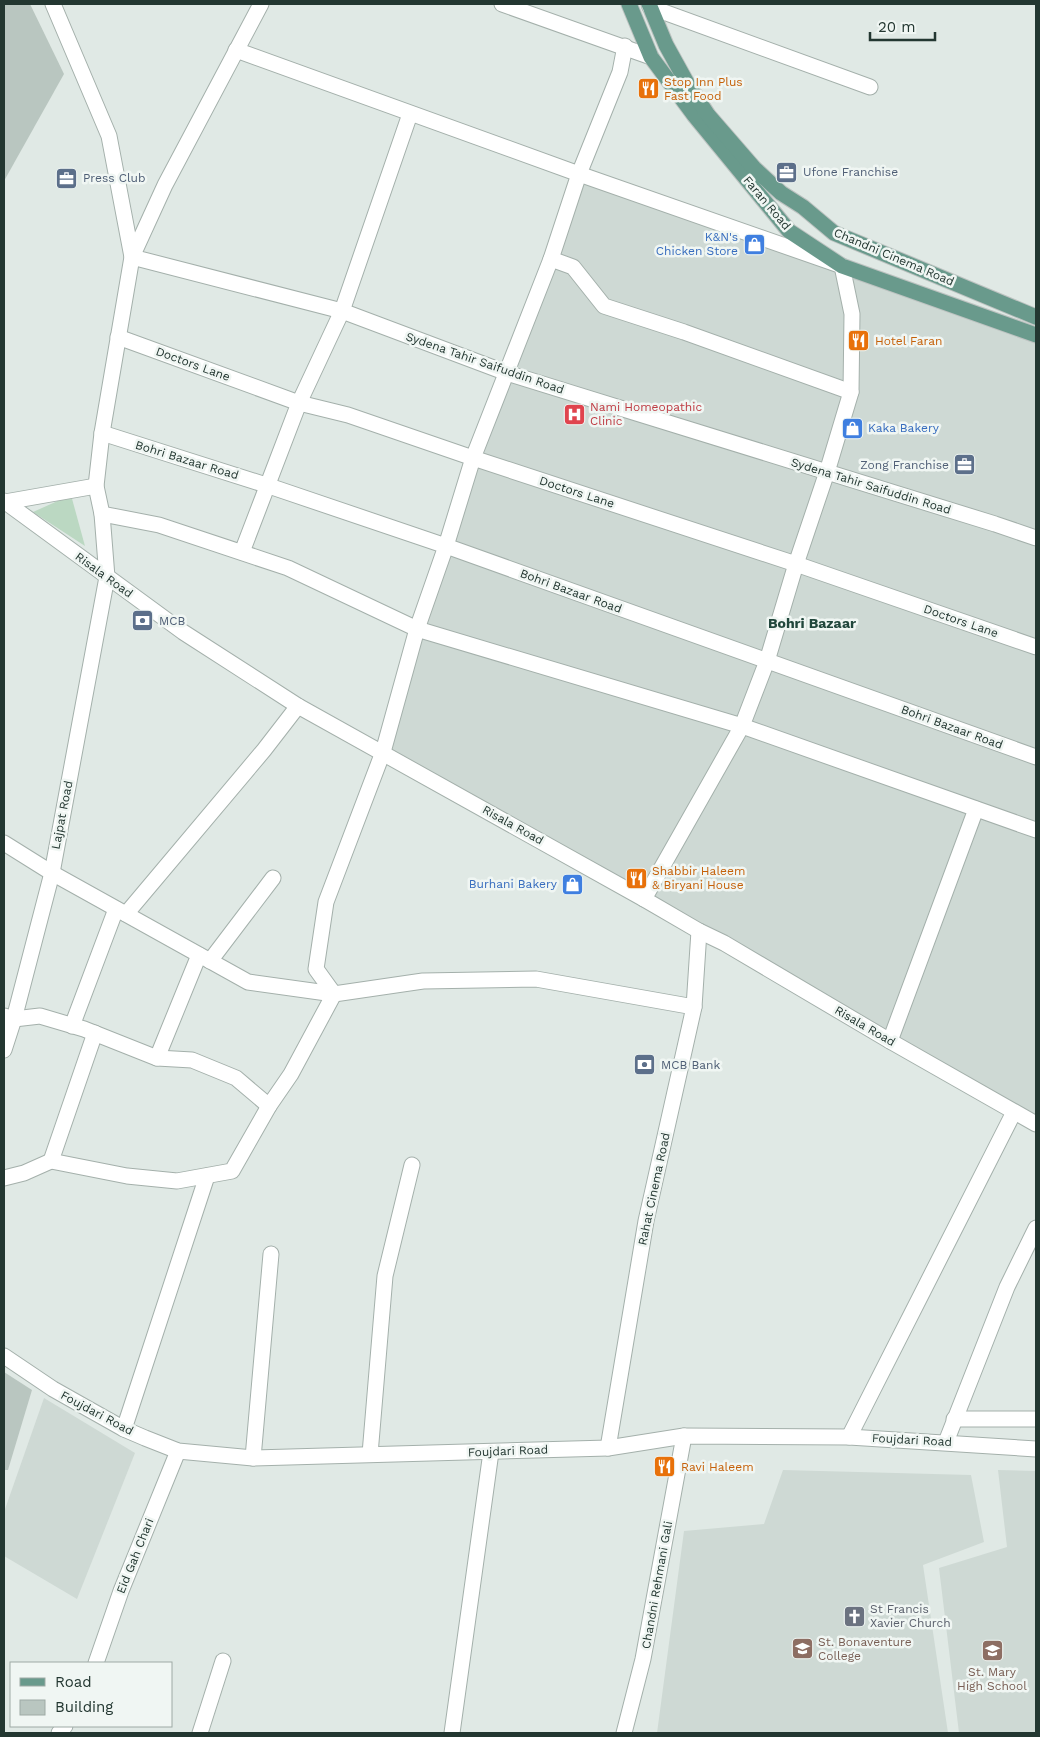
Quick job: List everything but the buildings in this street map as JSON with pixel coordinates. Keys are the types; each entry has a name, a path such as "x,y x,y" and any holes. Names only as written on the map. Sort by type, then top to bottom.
{"main road":[{"name":"Faran Road","path":"630,4 651,57 694,115 789,231 842,266 1036,335"},
{"name":"Chandni Cinema Road","path":"649,6 666,44 708,115 754,168 781,193 803,207 834,233 1036,317"}],"street":[{"path":"53,4 109,136 132,256"},
{"path":"132,256 165,185 261,4"},
{"path":"502,4 625,46 651,57"},
{"path":"649,6 870,87"},
{"path":"334,994 316,969 326,902 383,752 417,629 446,546 473,458 551,259 579,174 620,72 625,46"},
{"path":"236,50 410,114 842,266 852,314 851,392 827,472 766,661 742,726 644,898"},
{"path":"242,552 269,486 299,403 342,310 410,114"},
{"name":"Sydena Tahir Saifuddin Road","path":"132,256 342,310 507,373 1036,538"},
{"name":"Lajpat Road","path":"4,1050 9,1017 52,873 107,577 102,514 96,486 102,433 132,256"},
{"path":"551,259 573,266 604,306 684,332 851,392"},
{"name":"Doctors Lane","path":"118,337 299,403 348,415 796,564 1036,647"},
{"name":"Bohri Bazaar Road","path":"102,433 269,486 446,546 1036,758"},
{"name":"Risala Road","path":"4,502 96,486"},
{"name":"Risala Road","path":"4,502 183,632 298,706 644,898 699,931 724,942 890,1041 1036,1124"},
{"path":"102,514 159,525 242,552 288,568 417,629 742,726 1036,830"},
{"path":"72,1026 121,912 264,750 298,706"},
{"path":"890,1041 976,809"},
{"path":"4,843 52,873 248,982 334,994 423,982 536,979 694,1007"},
{"path":"157,1058 205,958 273,878"},
{"name":"Rahat Cinema Road","path":"608,1448 646,1221 694,1007 699,931"},
{"path":"4,1178 51,1161 127,1176 177,1181 232,1172 269,1106 291,1074 334,994"},
{"path":"9,1017 40,1016 95,1034 157,1058 192,1060 236,1078 269,1106"},
{"path":"51,1161 95,1034"},
{"path":"849,1437 1014,1112"},
{"path":"370,1454 385,1276 412,1165"},
{"path":"124,1429 207,1176"},
{"path":"946,1442 1007,1287 1036,1228"},
{"path":"252,1458 271,1254"},
{"name":"Foujdari Road","path":"4,1356 53,1390 124,1429 178,1451 252,1458 608,1448 684,1436 849,1437 1036,1449"},
{"path":"954,1419 1036,1419"},
{"name":"Chandni Rehmani Gali","path":"624,1733 643,1659 684,1436"},
{"name":"Eid Gah Chari","path":"96,1662 121,1591 178,1451"},
{"path":"452,1733 491,1452"},
{"path":"200,1733 223,1662"}],"shaded area":[{"name":"Bohri Bazaar","path":"579,174 1036,336 1036,1123 383,752 417,629"},
{"path":"44,1398 135,1453 77,1599 4,1556 4,1512"},
{"name":"St. Bonaventure College","path":"783,1470 971,1475 984,1542 923,1565 948,1733 657,1733 684,1531 764,1524"},
{"name":"St. Mary High School","path":"998,1470 1036,1471 1036,1733 959,1733 939,1568 1007,1547"}],"green space":[{"path":"71,495 85,546 33,512"}],"place":[{"name":"Stop Inn Plus Fast Food","path":"648,89"},
{"name":"Ufone Franchise","path":"787,172"},
{"name":"Press Club","path":"67,178"},
{"name":"K&N's Chicken Store","path":"754,244"},
{"name":"Hotel Faran","path":"859,341"},
{"name":"Nami Homeopathic Clinic","path":"574,414"},
{"name":"Kaka Bakery","path":"852,428"},
{"name":"Zong Franchise","path":"965,465"},
{"name":"MCB","path":"143,621"},
{"name":"Shabbir Haleem & Biryani House","path":"636,878"},
{"name":"Burhani Bakery","path":"573,884"},
{"name":"MCB Bank","path":"645,1065"},
{"name":"Ravi Haleem","path":"665,1467"},
{"name":"St Francis Xavier Church","path":"854,1616"},
{"name":"St. Bonaventure College","path":"802,1649"},
{"name":"St. Mary High School","path":"992,1651"}],"district":[{"name":"Bohri Bazaar","path":"812,623"}]}
